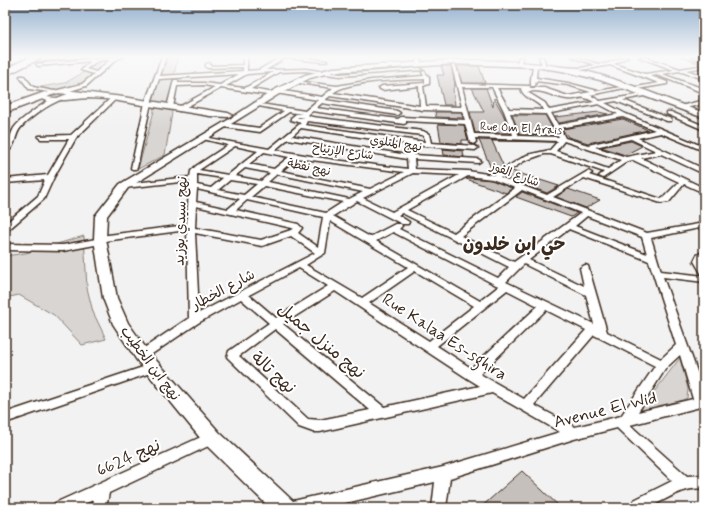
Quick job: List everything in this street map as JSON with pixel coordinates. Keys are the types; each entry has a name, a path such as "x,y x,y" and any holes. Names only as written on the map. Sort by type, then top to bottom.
{"highway":[{"path":"5,110 20,104 49,98"}],"street":[{"path":"25,81 31,88 66,94 114,98 179,108 228,119 260,130 288,110"},
{"path":"49,98 66,94 79,88 89,81"},
{"path":"134,168 148,104 156,81"},
{"path":"170,107 176,81"},
{"path":"179,108 232,81"},
{"path":"246,90 261,81"},
{"name":"نهج ابن الخطيب","path":"286,508 212,438 142,355 121,324 110,298 100,240 101,216 124,186 205,138 228,119 246,111 275,93 299,81"},
{"path":"330,86 335,81"},
{"path":"296,82 337,87 371,81 375,94"},
{"path":"329,94 375,94 421,86 428,84 428,81"},
{"name":"شارع الفوز","path":"458,81 480,174 494,177 585,214 646,236"},
{"path":"533,81 533,88"},
{"path":"541,81 568,84 596,92 658,115 680,118 704,128"},
{"name":"نهج ابن الخطيب","path":"609,81 704,116"},
{"path":"659,81 665,83"},
{"path":"676,81 704,91"},
{"path":"459,86 533,88 547,91 565,98 596,92 688,81"},
{"path":"175,86 202,84 223,86 321,100 397,113 403,121"},
{"path":"421,86 420,98 423,108"},
{"path":"494,86 507,111 517,138"},
{"path":"270,151 300,126 321,100 337,87"},
{"path":"523,88 525,93 543,104 562,140 552,152"},
{"path":"5,151 12,143 16,130 55,92"},
{"path":"375,94 406,106 464,109"},
{"path":"507,111 547,112 604,103 615,99 647,94"},
{"path":"585,95 604,103 624,115 704,149"},
{"path":"5,228 41,197 50,176 73,137 114,98"},
{"path":"644,124 669,117 683,108 704,102"},
{"path":"256,104 356,124 426,134 428,143"},
{"path":"397,113 406,106"},
{"path":"327,152 372,109"},
{"path":"308,115 364,116 403,121 468,122"},
{"path":"556,127 624,115"},
{"path":"395,141 403,121"},
{"path":"300,126 410,143 428,143 475,148"},
{"path":"585,147 661,131"},
{"name":"Rue Om El Arais","path":"472,136 562,140 626,159 662,152"},
{"path":"41,137 73,137"},
{"name":"نهج المتلوي","path":"287,137 327,152 478,161"},
{"path":"631,137 704,172"},
{"name":"شارع الإرتياح","path":"205,138 262,150 295,155 327,152 412,171 480,174"},
{"path":"292,233 320,253 327,216 350,202 412,171 410,143"},
{"name":"نهج سيدي بوزيد","path":"194,320 191,228 193,179 198,167 234,144"},
{"path":"213,190 262,150"},
{"path":"494,177 533,154 552,152 607,171"},
{"path":"230,211 295,155"},
{"path":"635,158 704,191"},
{"path":"599,180 607,171 626,159"},
{"path":"693,166 704,163"},
{"name":"نهج نفطة","path":"243,165 371,191"},
{"path":"547,198 584,176 595,167"},
{"path":"392,215 469,173"},
{"path":"5,181 50,176"},
{"path":"584,176 664,201 683,181"},
{"path":"124,186 228,177 350,202"},
{"path":"193,179 213,190 327,216 481,306"},
{"path":"455,236 520,188"},
{"path":"358,198 405,222"},
{"path":"5,247 63,248 100,240 191,228 262,243 298,230 297,227 192,203"},
{"path":"402,210 455,236 590,293"},
{"path":"429,347 481,306 519,263 585,214"},
{"path":"369,241 394,229 414,216"},
{"path":"646,236 704,225"},
{"path":"568,226 652,259"},
{"path":"394,229 598,331 662,365"},
{"name":"Avenue El Wid","path":"293,508 443,474 574,433 702,404 656,272 646,236"},
{"name":"شارع الخطار","path":"142,355 194,320 300,265 320,253"},
{"path":"704,254 700,257 699,262 704,271"},
{"name":"Rue Kalaa Es-sghira","path":"300,265 362,302 493,388 574,433"},
{"path":"362,302 414,267"},
{"path":"586,268 598,331"},
{"path":"656,272 704,280"},
{"path":"276,323 335,286"},
{"name":"نهج منزل جميل","path":"242,294 382,412"},
{"path":"472,375 545,305"},
{"name":"نهج تالة","path":"276,323 235,351 233,358 304,422 313,426 320,426 382,412"},
{"path":"524,406 598,331"},
{"path":"681,347 662,365 622,422 684,483"},
{"path":"5,418 152,368"},
{"path":"382,412 493,388"},
{"name":"نهج 6624","path":"60,508 212,438"},
{"path":"439,508 443,474"},
{"path":"639,506 684,483 699,480 704,482"},
{"path":"99,508 102,488"}],"shaded area":[{"path":"69,81 89,81 84,86 72,90 53,91 34,88 65,83"},
{"path":"159,81 173,81 168,104 172,113 165,155 138,169 154,111 152,102"},
{"path":"84,236 87,288 93,312 106,339 82,345 54,315 19,295 5,298 5,256 26,253"},
{"path":"680,358 688,389 687,398 677,403 637,414"}],"building":[{"path":"438,81 454,81 453,89 455,105 444,105"},
{"path":"461,81 484,81 485,83 462,83"},
{"path":"472,88 486,88 493,107 494,98 511,133 475,133 470,112 484,112"},
{"path":"435,112 461,112 463,118 436,117"},
{"path":"599,112 608,114 559,123 555,117"},
{"path":"512,115 545,115 556,135 520,135"},
{"path":"623,119 648,130 588,143 568,137 562,129"},
{"path":"438,124 464,125 468,140 462,140 462,144 441,142"},
{"path":"479,140 555,142 492,141 504,167 493,173"},
{"path":"631,141 642,146 625,155 601,147"},
{"path":"443,149 463,151 464,157 444,155"},
{"path":"512,171 559,186 547,193 503,177"},
{"path":"466,179 492,180 512,188 506,193"},
{"path":"568,189 600,200 586,208 556,197"},
{"path":"522,192 577,213 571,217 516,197"},
{"path":"522,471 561,508 480,508"}],"district":[{"name":"حي ابن خلدون","path":"514,244"}]}
